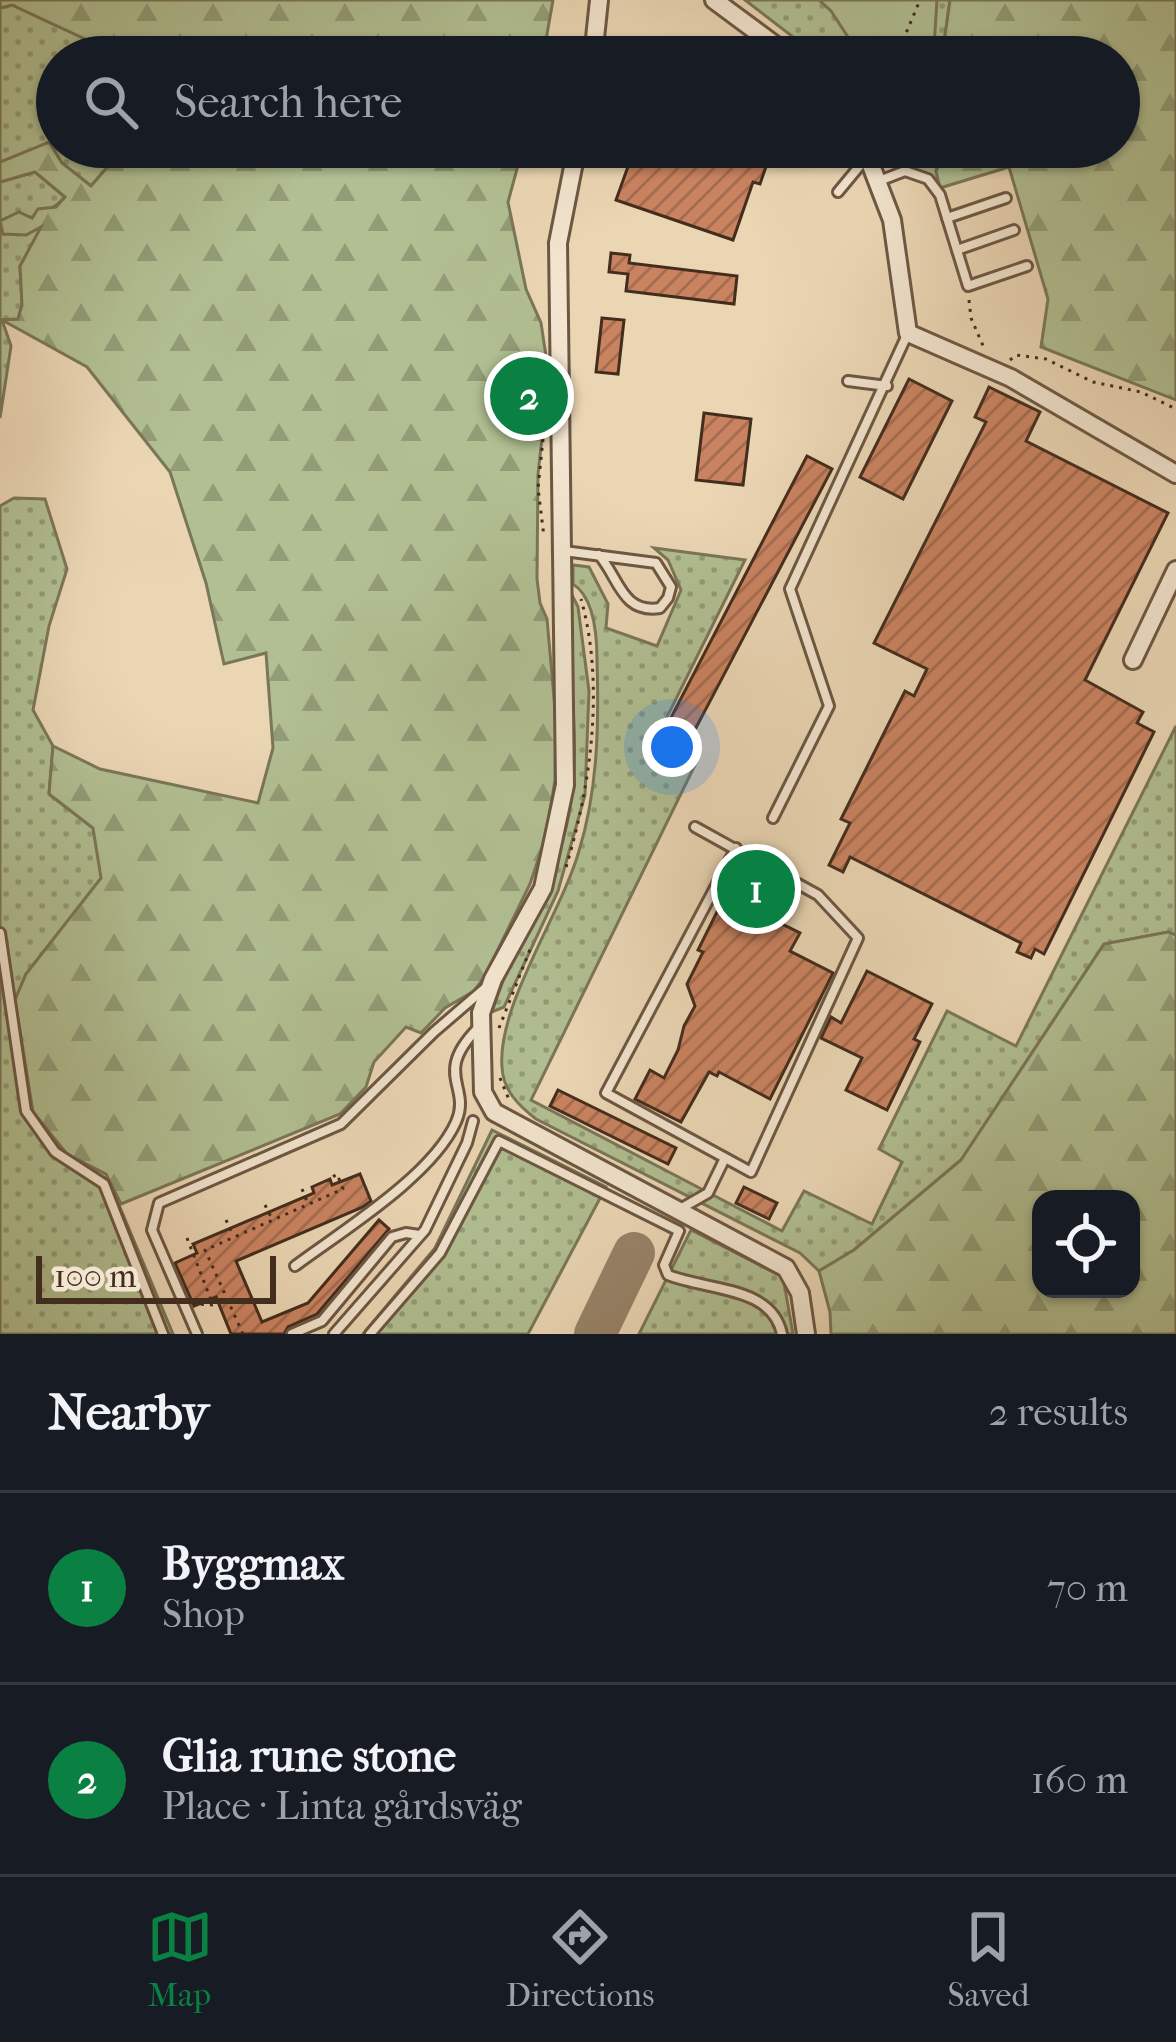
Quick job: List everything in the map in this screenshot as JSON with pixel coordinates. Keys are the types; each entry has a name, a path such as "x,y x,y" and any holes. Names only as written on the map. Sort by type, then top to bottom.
{"street":[{"path":"595,36 599,0"},
{"path":"714,0 763,36"},
{"path":"573,168 558,242 554,553 562,588 566,785 543,888 493,980 483,1092 494,1112 787,1268 800,1293 806,1334"},
{"path":"873,168 892,220 908,333 987,369 1176,474"},
{"path":"1133,660 1176,570"}],"lane":[{"path":"838,192 854,168"},
{"path":"878,182 905,171 928,179 940,195 968,286 1027,266"},
{"path":"947,218 1006,198"},
{"path":"957,250 1014,230"},
{"path":"773,818 829,706 790,589 908,333"},
{"path":"848,380 887,386"},
{"path":"554,553 599,555 656,562 670,586 668,598 660,608 649,610 628,602 599,555"},
{"path":"695,826 736,848 818,895 858,938 752,1172 606,1093 736,848"},
{"path":"0,933 26,1111 55,1152 104,1184 163,1334"},
{"path":"197,1334 152,1230 159,1203 341,1124 493,980"},
{"path":"295,1266 400,1189 450,1134 460,1115 456,1057 488,1031"},
{"path":"460,1115 473,1121 494,1112"},
{"path":"334,1334 419,1235 467,1143 473,1121"},
{"path":"370,1334 440,1253 499,1141 679,1231 664,1265 668,1275 764,1302 780,1322 782,1334"},
{"path":"679,1209 708,1193 725,1158"},
{"path":"292,1334 322,1321 392,1237 419,1235"}],"path":[{"path":"905,36 920,0"},
{"path":"968,286 971,318 987,369 1016,355 1046,359 1093,382 1141,392 1176,410"},
{"path":"544,428 538,488 554,553"},
{"path":"562,588 579,594 590,633 591,719 583,811 562,879"},
{"path":"488,1031 535,939"},
{"path":"495,1063 505,1095 517,1110"},
{"path":"194,1256 343,1189 337,1174 327,1180"},
{"path":"302,1189 309,1204"},
{"path":"265,1204 272,1220"},
{"path":"226,1220 234,1237"},
{"path":"187,1238 213,1305"},
{"path":"206,1250 243,1334"},
{"path":"198,1304 227,1299"}],"green space":[{"path":"0,0 553,0 547,36 79,36 12,5 0,8"},
{"path":"745,0 950,0 945,36 792,36"},
{"path":"819,0 937,0 935,36 847,36"},
{"path":"950,0 1176,0 1176,400 1041,347 1048,299 1009,168 1140,168 1140,36 945,36"},
{"path":"12,5 79,36 36,36 36,148 0,162 0,8"},
{"path":"36,147 36,168 68,168 91,186 107,168 517,168 508,202 526,289 541,323 549,376 538,474 537,579 547,619 556,720 555,780 546,836 530,884 485,976 474,991 445,1008 421,1033 406,1027 374,1062 366,1087 340,1114 121,1204 106,1174 67,1154 33,1112 15,1000 26,974 101,878 93,828 49,794 53,746 100,769 258,803 273,748 266,653 224,664 206,583 170,472 87,367 2,320 18,319 20,266 41,227 26,235 3,234 0,221 19,212 32,218 38,209 56,207 65,197 35,172 0,182 0,162"},
{"path":"68,168 107,168 91,186"},
{"path":"911,168 937,168 938,180"},
{"path":"937,168 1006,168 940,188"},
{"path":"35,172 65,197 43,213 0,222 0,182"},
{"path":"0,222 4,234 43,225 20,266 18,319 2,320 11,346 0,418"},
{"path":"14,498 45,499 67,569 49,626 33,710 53,746 49,794 93,828 102,878 26,974 15,1000 33,1112 67,1154 106,1174 173,1334 0,1334 0,506"},
{"path":"654,548 745,560 660,731 697,761 531,1100 782,1231 804,1191 872,1224 902,1162 879,1149 947,1011 1016,1046 1176,726 1176,935 1168,932 1104,944 961,1160 854,1250 819,1271 800,1253 536,1119 513,1096 503,1075 509,1016 570,876 594,780 596,640 586,598 573,584 573,565 589,567 608,604 606,628 657,646 681,590 668,560"},
{"path":"571,593 578,607 589,691 585,795 558,891 504,1007 492,1012 554,866 569,814 574,759"},
{"path":"1168,932 1176,935 1176,1334 831,1334 819,1271 854,1250 961,1160 1104,944"},
{"path":"492,1130 606,1187 528,1334 363,1334 435,1248"},
{"path":"691,1230 783,1277 793,1334 639,1334"}],"building":[{"path":"627,168 766,168 760,184 753,182 733,240 616,200"},
{"path":"611,253 630,255 629,263 737,276 734,304 626,291 628,274 609,272"},
{"path":"602,318 624,320 618,374 596,372"},
{"path":"909,379 952,401 903,499 860,477"},
{"path":"989,387 1040,412 1026,441 1168,513 1085,680 1143,712 1137,723 1154,732 1044,954 1035,949 1031,958 1017,952 1021,943 850,857 843,872 829,865 850,823 841,819 905,691 914,696 927,669 874,643 986,422 975,417"},
{"path":"704,413 751,419 743,485 696,480"},
{"path":"807,456 832,469 688,743 664,731"},
{"path":"740,866 780,886 766,916 800,933 790,951 833,973 770,1099 719,1072 717,1076 709,1072 681,1122 635,1099 650,1070 664,1078 678,1050 695,1006 687,984 703,952 698,950"},
{"path":"867,971 932,1004 914,1039 920,1042 887,1110 846,1090 862,1058 821,1038 831,1017 841,1023"},
{"path":"558,1090 676,1148 668,1164 550,1106"},
{"path":"360,1174 371,1201 363,1207 236,1261 262,1322 308,1303 379,1220 389,1229 317,1314 288,1327 284,1334 231,1334 216,1297 194,1306 175,1263 197,1253 193,1244 314,1193 312,1187 330,1179 332,1185"},
{"path":"744,1187 777,1203 769,1219 736,1203"}],"taxiway":[{"path":"595,1334 634,1253"}],"place":[{"name":"Glia rune stone","path":"529,396"},
{"name":"Byggmax","path":"756,889"}]}
